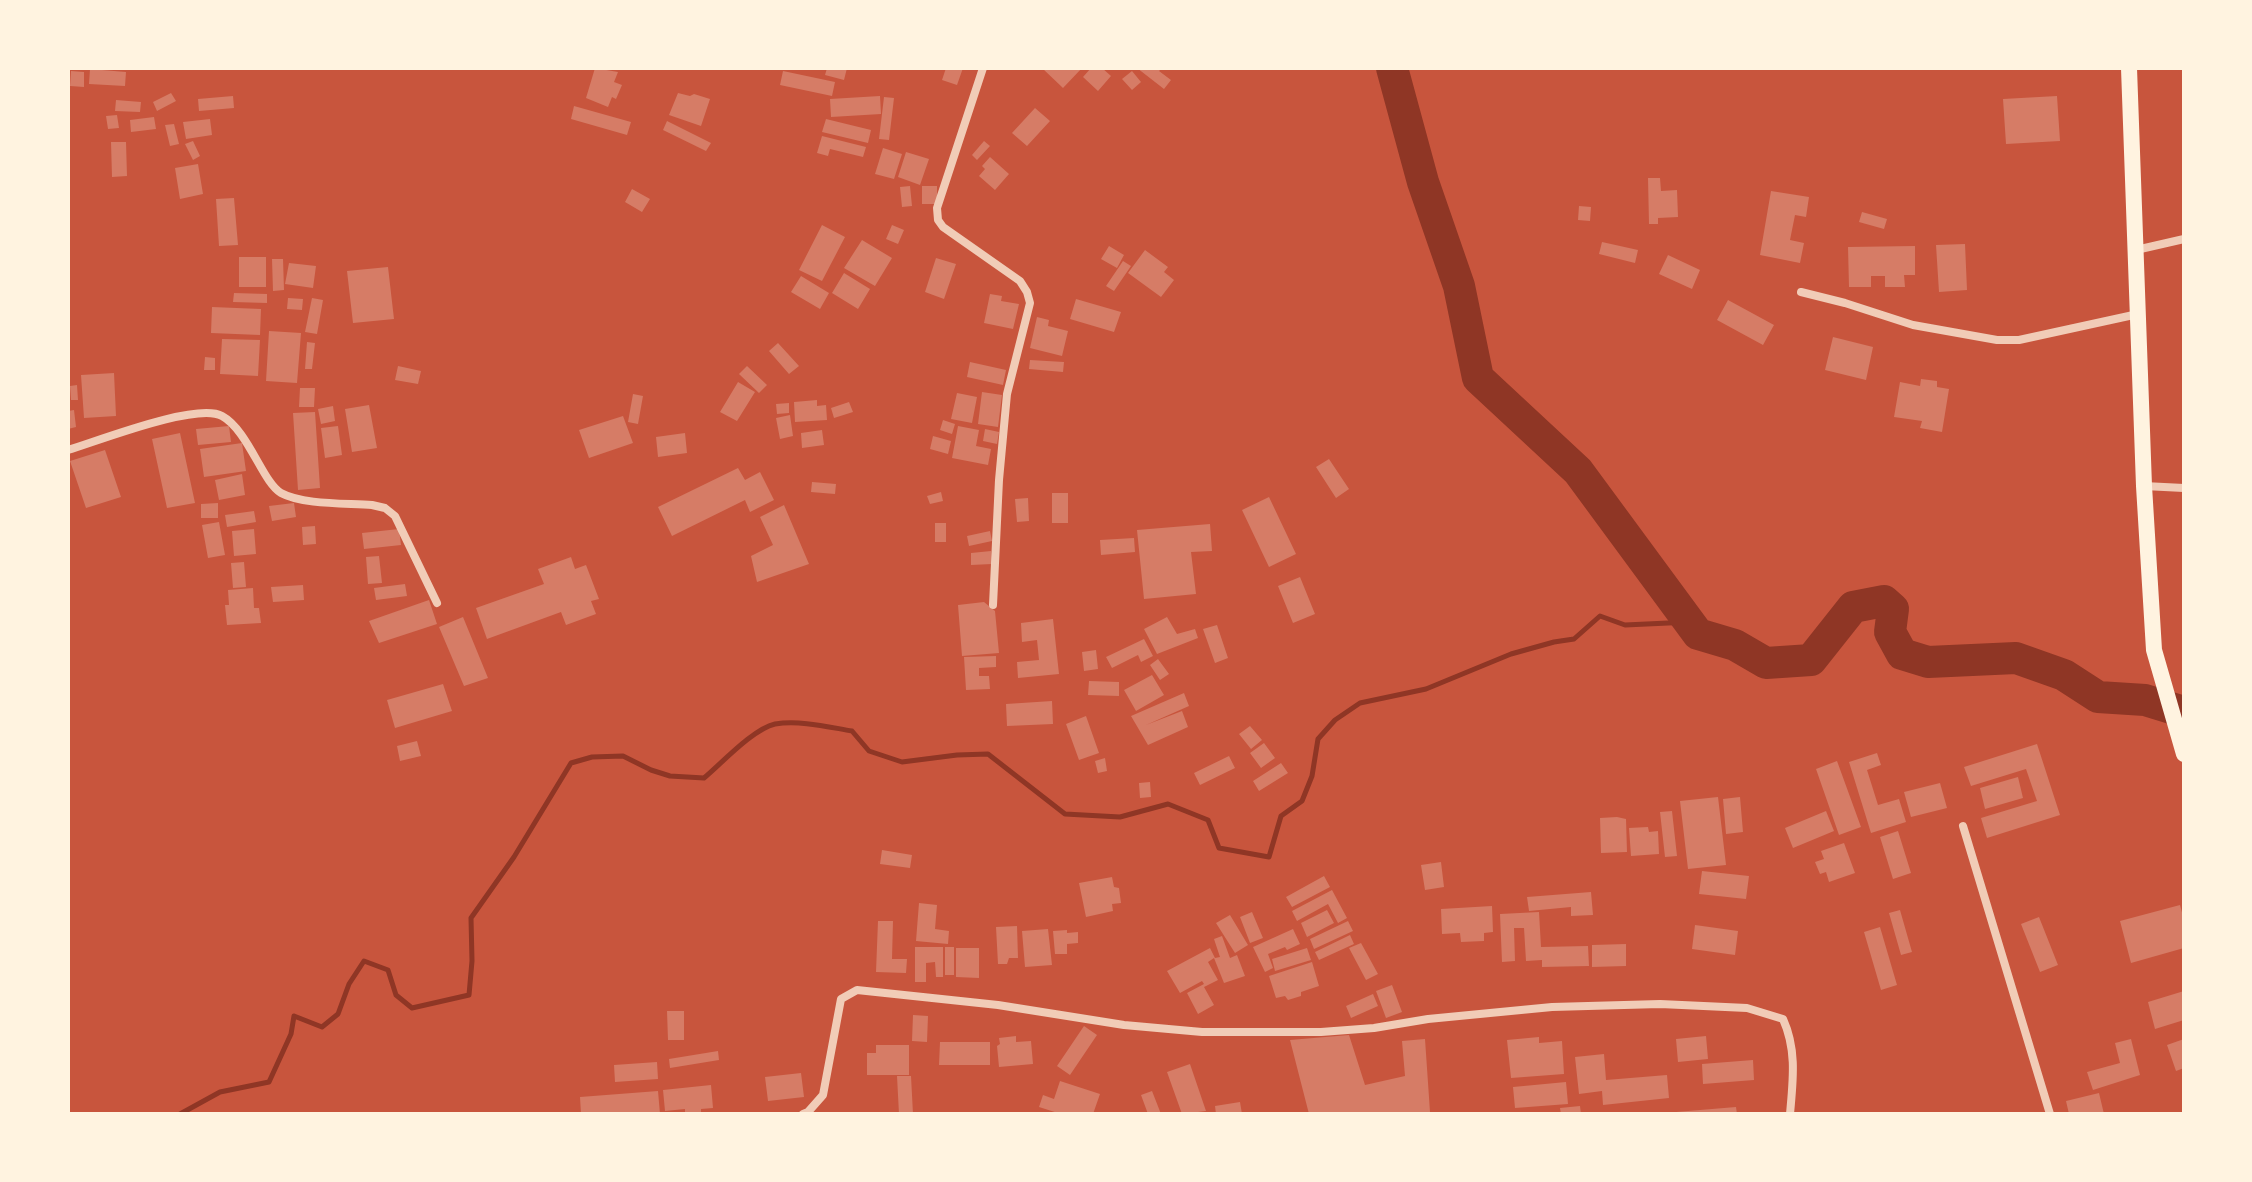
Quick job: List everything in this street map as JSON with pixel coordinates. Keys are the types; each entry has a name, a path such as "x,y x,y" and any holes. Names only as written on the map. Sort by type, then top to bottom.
{"main road":[{"path":"2129,68 2144,486 2154,650 2184,754"}],"street":[{"path":"983,68 937,208 938,220 943,227 1020,281 1030,303 1007,394 993,605"},
{"path":"2136,250 2184,239"},
{"path":"1801,292 1913,325 1997,340 2019,340 2138,313"},
{"path":"68,450 180,415 222,415 242,434 278,492 294,498 372,505 385,508 395,516 437,603"},
{"path":"2144,486 2184,488"},
{"path":"1963,826 2050,1114"},
{"path":"803,1114 823,1095 841,999 857,990 998,1005 1124,1025 1202,1032 1361,1029 1552,1007 1660,1004 1747,1008 1783,1019 1790,1036 1794,1067 1790,1114"}],"building":[{"path":"595,68 618,72 614,82 622,85 616,99 612,97 608,107 586,98"},
{"path":"827,68 847,68 844,80 825,75"},
{"path":"946,68 963,68 957,85 942,80"},
{"path":"1042,68 1082,68 1063,88"},
{"path":"1091,68 1102,68 1111,76 1098,91 1083,77"},
{"path":"1137,68 1162,68 1159,71 1171,80 1164,89"},
{"path":"90,69 126,72 125,86 89,84"},
{"path":"71,71 84,72 84,87 70,86"},
{"path":"783,71 835,82 832,96 780,85"},
{"path":"1132,71 1141,82 1132,90 1122,79"},
{"path":"171,93 176,101 157,111 153,102"},
{"path":"678,93 710,99 701,126 669,115"},
{"path":"233,96 234,108 199,111 198,99"},
{"path":"880,96 881,114 831,117 830,99"},
{"path":"2057,96 2060,141 2006,144 2003,99"},
{"path":"884,97 894,98 889,140 879,139"},
{"path":"116,100 141,102 140,112 115,111"},
{"path":"574,106 631,122 627,135 571,119"},
{"path":"1035,108 1050,121 1027,146 1012,133"},
{"path":"117,115 119,128 108,129 106,116"},
{"path":"154,117 156,129 131,132 130,120"},
{"path":"210,119 212,135 186,139 183,122"},
{"path":"826,119 871,130 868,143 822,132"},
{"path":"667,121 711,143 706,151 663,130"},
{"path":"174,124 179,144 170,146 165,125"},
{"path":"822,136 866,147 863,157 830,149 828,156 817,153"},
{"path":"193,141 200,156 193,160 185,144"},
{"path":"984,141 990,146 977,160 972,155"},
{"path":"111,142 126,142 127,176 112,177"},
{"path":"883,148 902,154 894,179 875,174"},
{"path":"906,152 929,159 920,185 898,177"},
{"path":"990,157 1009,174 995,190 979,176 985,169 982,166"},
{"path":"198,164 203,194 180,199 175,168"},
{"path":"1648,178 1660,178 1661,191 1677,190 1678,217 1658,218 1658,224 1649,224"},
{"path":"910,186 912,206 902,207 900,187"},
{"path":"922,186 937,186 937,204 922,204"},
{"path":"632,189 650,199 642,212 625,202"},
{"path":"1771,191 1809,197 1806,217 1795,215 1790,240 1804,243 1800,263 1760,255"},
{"path":"234,198 238,245 219,246 216,199"},
{"path":"1579,206 1591,207 1590,221 1578,220"},
{"path":"1862,212 1887,219 1884,229 1859,222"},
{"path":"822,225 845,237 822,281 799,270"},
{"path":"892,225 904,230 898,244 886,239"},
{"path":"862,240 892,258 875,286 844,268"},
{"path":"1602,242 1638,250 1635,263 1599,254"},
{"path":"1965,244 1967,290 1939,292 1936,245"},
{"path":"1109,246 1124,255 1117,268 1101,259"},
{"path":"1915,246 1915,275 1904,275 1905,287 1885,287 1885,276 1871,276 1871,287 1849,287 1848,247"},
{"path":"1145,250 1168,267 1164,272 1174,280 1161,297 1128,273"},
{"path":"1668,255 1700,270 1692,289 1659,274"},
{"path":"239,257 266,257 266,287 239,287"},
{"path":"936,258 956,264 944,299 925,292"},
{"path":"272,259 283,259 284,290 273,291"},
{"path":"1123,261 1131,266 1114,291 1106,286"},
{"path":"289,263 316,266 313,288 285,284"},
{"path":"388,267 394,319 353,323 347,271"},
{"path":"844,273 870,289 858,309 832,293"},
{"path":"801,276 829,293 820,309 791,292"},
{"path":"234,293 267,294 267,303 233,302"},
{"path":"990,294 1002,296 1001,301 1019,304 1013,329 984,323"},
{"path":"288,298 303,299 302,310 287,309"},
{"path":"312,298 323,300 317,334 305,332"},
{"path":"1076,299 1121,312 1114,332 1070,319"},
{"path":"1728,300 1774,325 1763,345 1717,320"},
{"path":"212,307 261,309 260,335 211,333"},
{"path":"1037,317 1049,320 1048,326 1068,331 1062,356 1030,348"},
{"path":"269,331 301,333 297,383 266,381"},
{"path":"1833,337 1873,347 1866,380 1825,370"},
{"path":"222,339 260,340 258,376 220,374"},
{"path":"307,342 315,343 312,369 305,369"},
{"path":"778,343 799,366 789,374 769,351"},
{"path":"205,357 215,358 215,370 204,370"},
{"path":"1030,360 1064,362 1063,372 1029,369"},
{"path":"970,362 1006,370 1003,385 967,377"},
{"path":"398,366 421,371 418,384 395,380"},
{"path":"747,366 767,385 759,393 739,374"},
{"path":"114,373 116,416 84,418 81,375"},
{"path":"1921,379 1937,381 1937,387 1949,389 1942,432 1920,428 1922,421 1894,417 1900,382 1920,386"},
{"path":"738,382 755,392 737,421 720,412"},
{"path":"77,385 78,400 71,400 70,386"},
{"path":"300,388 315,388 314,407 299,407"},
{"path":"982,392 1002,395 998,427 978,424"},
{"path":"957,393 977,397 972,423 951,419"},
{"path":"633,394 643,396 638,424 628,422"},
{"path":"817,400 817,406 826,405 827,420 795,422 794,402"},
{"path":"849,402 853,412 834,418 831,408"},
{"path":"789,403 789,413 777,414 776,404"},
{"path":"369,405 377,448 352,452 345,409"},
{"path":"333,406 335,421 321,424 318,409"},
{"path":"74,410 76,427 68,429 68,411"},
{"path":"315,412 320,488 298,490 293,413"},
{"path":"790,415 793,436 780,439 776,418"},
{"path":"623,416 633,443 589,458 579,430"},
{"path":"943,420 955,424 952,434 940,430"},
{"path":"229,426 231,442 198,445 196,429"},
{"path":"338,426 342,455 325,458 321,428"},
{"path":"958,426 979,430 976,446 991,449 988,465 952,458"},
{"path":"985,429 999,432 997,444 983,441"},
{"path":"822,430 824,445 802,448 801,433"},
{"path":"180,433 195,503 167,508 152,439"},
{"path":"685,433 687,453 658,457 656,437"},
{"path":"933,436 951,441 948,454 930,449"},
{"path":"242,443 246,471 204,477 200,449"},
{"path":"105,450 121,497 86,508 70,461"},
{"path":"1329,459 1349,489 1336,498 1316,467"},
{"path":"738,468 745,480 760,472 774,500 750,512 745,500 672,536 658,507"},
{"path":"242,474 245,495 219,500 215,480"},
{"path":"812,482 836,484 835,494 811,492"},
{"path":"941,492 943,501 930,504 927,496"},
{"path":"1052,493 1068,493 1068,523 1052,523"},
{"path":"1269,497 1296,554 1269,567 1242,510"},
{"path":"1028,498 1029,521 1017,522 1015,499"},
{"path":"218,503 218,518 201,518 201,504"},
{"path":"294,503 296,517 272,521 269,506"},
{"path":"784,505 809,564 757,582 751,556 773,545 760,517"},
{"path":"254,511 256,522 227,527 225,515"},
{"path":"219,522 225,555 208,558 202,525"},
{"path":"935,523 946,523 946,542 935,542"},
{"path":"1210,524 1212,551 1191,552 1196,594 1144,599 1137,530"},
{"path":"315,526 316,544 303,545 302,527"},
{"path":"254,529 256,554 234,556 232,531"},
{"path":"399,529 401,545 364,549 362,533"},
{"path":"990,531 992,541 969,546 967,536"},
{"path":"1134,538 1135,552 1101,555 1100,540"},
{"path":"991,551 992,564 971,565 971,553"},
{"path":"379,556 382,583 368,584 366,557"},
{"path":"571,557 575,569 586,565 599,599 591,601 596,614 566,625 561,612 487,639 476,608 544,584 538,569"},
{"path":"244,562 246,587 233,588 231,563"},
{"path":"1300,577 1315,614 1293,623 1278,586"},
{"path":"405,584 407,596 376,600 374,588"},
{"path":"303,585 304,600 273,602 271,587"},
{"path":"253,588 254,608 259,608 261,623 227,625 225,605 229,605 228,590"},
{"path":"429,600 437,624 379,643 369,621"},
{"path":"984,602 995,611 999,653 962,656 958,605"},
{"path":"463,617 488,678 464,686 439,627"},
{"path":"1167,617 1177,634 1195,629 1198,638 1157,654 1144,629"},
{"path":"1053,619 1059,674 1018,678 1017,662 1039,660 1037,640 1022,642 1021,623"},
{"path":"1217,625 1228,658 1215,663 1203,629"},
{"path":"1144,639 1153,656 1141,662 1138,655 1112,668 1106,657"},
{"path":"1096,650 1098,669 1084,671 1082,652"},
{"path":"996,656 996,667 979,668 979,676 989,676 990,689 966,690 964,657"},
{"path":"1158,659 1169,674 1160,680 1150,665"},
{"path":"1152,675 1164,695 1136,711 1124,690"},
{"path":"1089,681 1119,682 1119,696 1088,695"},
{"path":"443,684 452,711 395,728 387,700"},
{"path":"1184,693 1189,706 1146,725 1182,711 1188,727 1148,745 1131,716"},
{"path":"1052,701 1053,724 1007,726 1006,704"},
{"path":"1086,716 1099,753 1079,760 1066,724"},
{"path":"1250,726 1262,740 1251,749 1239,734"},
{"path":"417,741 421,756 400,761 397,746"},
{"path":"1264,743 1275,758 1261,768 1250,753"},
{"path":"2037,744 2060,815 1987,838 1981,818 2037,801 2026,769 1971,786 1964,767"},
{"path":"1877,753 1881,765 1867,770 1878,805 1899,799 1906,822 1871,833 1849,762"},
{"path":"1229,756 1235,768 1200,785 1194,773"},
{"path":"1105,758 1107,771 1098,773 1095,761"},
{"path":"1837,761 1861,827 1839,835 1816,769"},
{"path":"1281,763 1288,773 1259,791 1253,781"},
{"path":"2018,777 2023,798 1985,809 1980,788"},
{"path":"1150,782 1151,797 1140,798 1139,783"},
{"path":"1940,783 1947,808 1911,817 1904,792"},
{"path":"1718,797 1726,865 1688,869 1680,801"},
{"path":"1740,797 1743,832 1726,834 1723,799"},
{"path":"1672,811 1677,856 1665,857 1660,812"},
{"path":"1826,811 1834,831 1793,848 1785,828"},
{"path":"1600,818 1626,819 1627,852 1601,853"},
{"path":"1648,827 1649,832 1658,831 1659,854 1631,856 1629,828"},
{"path":"1898,831 1911,873 1893,879 1880,837"},
{"path":"1844,843 1855,873 1829,882 1826,872 1820,874 1815,862 1824,859 1821,851"},
{"path":"882,850 912,855 910,868 880,864"},
{"path":"1441,862 1444,887 1425,890 1421,865"},
{"path":"1702,871 1749,876 1746,899 1699,894"},
{"path":"1324,876 1330,887 1292,907 1286,897"},
{"path":"1112,877 1114,887 1119,888 1121,903 1112,904 1113,911 1086,917 1079,883"},
{"path":"1332,890 1347,918 1338,923 1328,904 1297,921 1292,911"},
{"path":"1591,892 1593,915 1571,916 1571,907 1529,911 1527,897"},
{"path":"919,903 937,905 935,929 949,931 948,944 916,941"},
{"path":"2180,905 2184,920 2184,948 2131,963 2120,921"},
{"path":"1492,906 1493,932 1484,933 1484,941 1461,942 1460,933 1442,934 1441,909"},
{"path":"1327,910 1334,923 1307,937 1301,923"},
{"path":"1900,910 1912,952 1901,955 1889,913"},
{"path":"1252,912 1263,938 1250,943 1240,917"},
{"path":"1539,912 1541,947 1588,946 1589,966 1542,967 1542,960 1526,961 1524,928 1514,928 1515,961 1502,962 1500,914"},
{"path":"1230,915 1248,945 1235,953 1216,923"},
{"path":"2039,917 2058,965 2040,972 2021,924"},
{"path":"878,921 893,921 892,959 907,959 906,973 876,972"},
{"path":"1348,921 1353,931 1314,949 1310,939"},
{"path":"1695,925 1738,931 1735,955 1692,949"},
{"path":"1017,926 1018,958 1009,958 1007,964 998,964 996,927"},
{"path":"1880,927 1897,985 1881,990 1864,932"},
{"path":"1048,929 1052,965 1025,967 1022,931"},
{"path":"1293,929 1300,944 1268,954 1273,968 1265,972 1253,947"},
{"path":"1067,930 1067,933 1078,932 1078,943 1067,944 1067,954 1055,954 1053,931"},
{"path":"1350,935 1354,944 1319,960 1315,952"},
{"path":"1222,936 1230,958 1237,955 1245,976 1224,983 1214,958 1208,962 1218,980 1204,987 1214,1005 1198,1014 1187,993 1204,984 1202,981 1180,993 1167,971 1210,948 1215,958 1220,957 1214,939"},
{"path":"1361,943 1378,974 1366,980 1349,948"},
{"path":"1626,944 1626,966 1592,967 1592,945"},
{"path":"915,947 943,947 943,977 936,977 935,962 926,963 926,982 915,982"},
{"path":"945,947 954,947 954,975 945,975"},
{"path":"956,948 979,948 979,978 956,977"},
{"path":"1307,948 1311,960 1275,971 1272,959"},
{"path":"1312,962 1319,986 1288,1000 1285,996 1276,998 1269,976"},
{"path":"1392,985 1402,1012 1386,1018 1376,991"},
{"path":"2184,991 2184,1020 2155,1029 2148,1002"},
{"path":"1373,994 1378,1006 1351,1018 1346,1006"},
{"path":"667,1011 684,1011 684,1040 668,1040"},
{"path":"913,1015 928,1016 927,1042 912,1041"},
{"path":"1084,1026 1097,1035 1070,1075 1057,1066"},
{"path":"1349,1035 1365,1085 1405,1076 1402,1041 1425,1039 1430,1112 1309,1114 1290,1040"},
{"path":"1016,1036 1016,1042 1031,1041 1033,1064 999,1067 999,1038"},
{"path":"1706,1036 1708,1059 1678,1062 1676,1039"},
{"path":"1539,1037 1539,1043 1562,1041 1564,1074 1511,1078 1507,1040"},
{"path":"2131,1039 2140,1075 2093,1090 2087,1072 2120,1063 2115,1043"},
{"path":"2184,1039 2184,1068 2176,1071 2167,1045"},
{"path":"940,1042 990,1042 990,1065 939,1065"},
{"path":"876,1045 909,1045 909,1075 867,1075 867,1053 876,1053"},
{"path":"718,1051 719,1060 670,1068 669,1059"},
{"path":"1604,1054 1606,1080 1667,1075 1669,1098 1603,1105 1602,1091 1579,1094 1575,1057"},
{"path":"1753,1060 1754,1080 1703,1084 1702,1064"},
{"path":"657,1062 658,1079 615,1082 614,1065"},
{"path":"1190,1064 1206,1111 1182,1114 1167,1072"},
{"path":"801,1073 804,1097 768,1101 765,1077"},
{"path":"897,1076 911,1076 913,1114 899,1114"},
{"path":"1060,1081 1100,1094 1093,1114 1061,1114 1039,1107 1043,1095 1054,1099"},
{"path":"1566,1082 1568,1104 1515,1108 1513,1087"},
{"path":"711,1085 713,1108 701,1109 701,1113 697,1114 685,1114 685,1109 665,1111 663,1090"},
{"path":"658,1091 660,1114 581,1114 580,1097"},
{"path":"1152,1091 1161,1114 1148,1114 1141,1095"},
{"path":"2099,1093 2104,1114 2069,1114 2066,1101"},
{"path":"1240,1102 1242,1114 1216,1114 1215,1106"},
{"path":"1580,1106 1581,1114 1561,1114 1560,1108"},
{"path":"1736,1107 1737,1114 1676,1112"}],"waterway":[{"path":"1392,68 1423,182 1459,286 1478,378 1578,471 1698,634 1735,645 1766,663 1811,660 1853,607 1884,601 1893,609 1890,632 1902,654 1928,662 2016,658 2064,675 2098,697 2145,700 2184,712"},
{"path":"180,1114 220,1092 269,1082 291,1034 294,1016 322,1027 338,1014 349,984 364,961 388,970 396,995 412,1008 469,995 471,918 514,857 571,763 592,757 623,756 670,776 704,778 766,727 785,723 814,724 852,731 869,751 902,762 988,754 1065,814 1120,817 1168,804 1208,820 1219,848 1269,857 1281,816 1302,801 1312,776 1318,739 1335,720 1360,703 1426,689 1511,654 1574,639 1600,616 1625,625 1690,622"}]}
